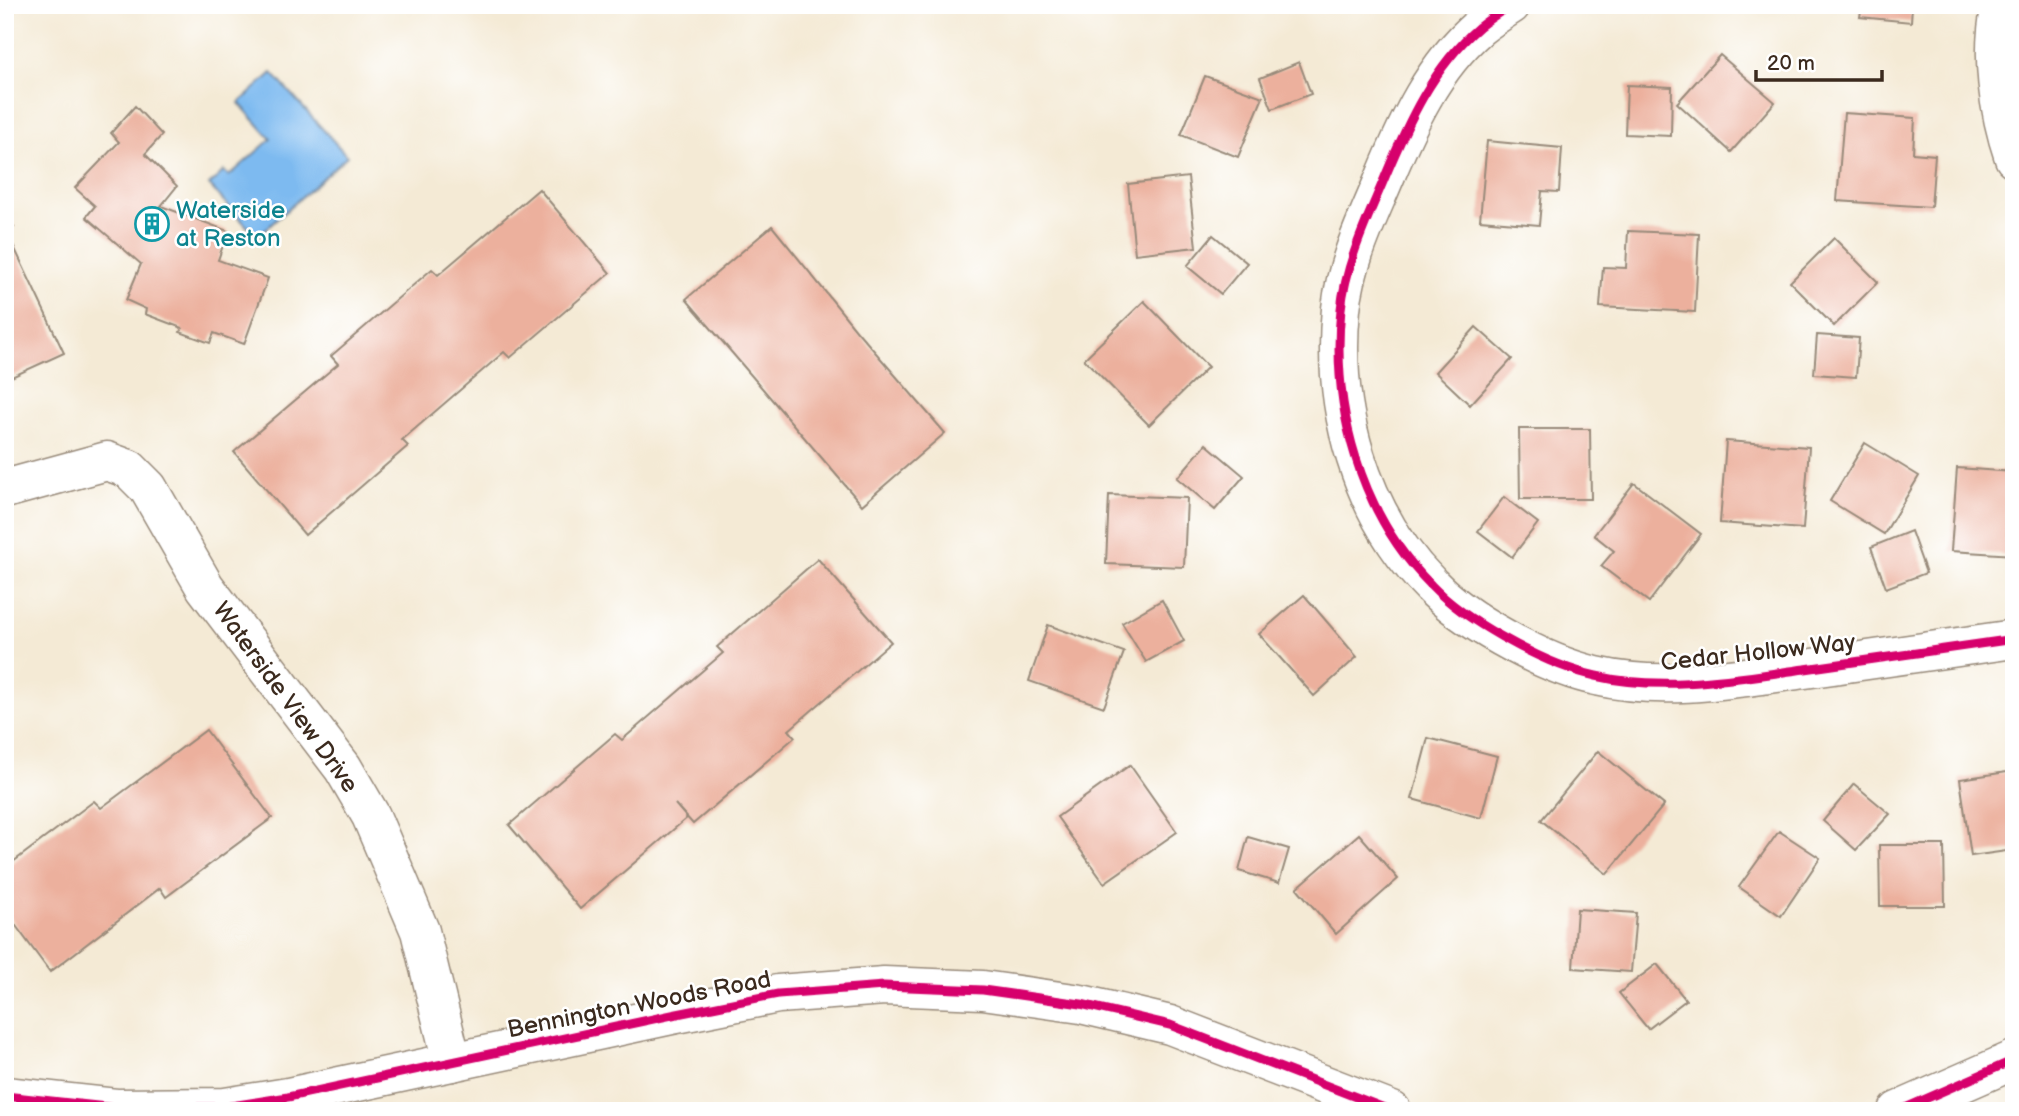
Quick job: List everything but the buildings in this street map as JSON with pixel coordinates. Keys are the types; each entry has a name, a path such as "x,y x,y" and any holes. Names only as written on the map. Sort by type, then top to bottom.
{"street":[{"name":"Cedar Hollow Way","path":"1511,5 1479,27 1440,68 1409,119 1354,251 1341,307 1338,365 1346,427 1366,488 1397,543 1430,585 1474,621 1534,655 1595,676 1630,682 1727,679 2014,639"},
{"path":"2001,5 1997,70 2004,130 2014,158"},
{"name":"Waterside View Drive","path":"5,489 107,461 129,469 148,488 205,587 343,768 371,817 420,932 452,1062"},
{"name":"Bennington Woods Road","path":"5,1096 93,1108 224,1109 672,1014 778,995 884,986 983,990 1082,1004 1170,1025 1392,1111"},
{"path":"1898,1111 2014,1060"}],"water":[{"path":"272,73 347,156 257,237 209,185 224,171 229,176 271,139 239,103"}],"cycle path":[{"path":"1511,5 1479,27 1463,43 1423,96 1364,225 1347,275 1341,309 1339,346 1346,421 1369,492 1406,557 1447,600 1493,632 1560,665 1622,681 1701,682 2014,639"},
{"path":"5,1096 116,1108 225,1107 288,1097 778,994 884,986 983,990 1081,1004 1170,1025 1392,1111"},
{"path":"1898,1111 2014,1060"}],"place":[{"name":"Waterside at Reston","path":"152,224"}]}
